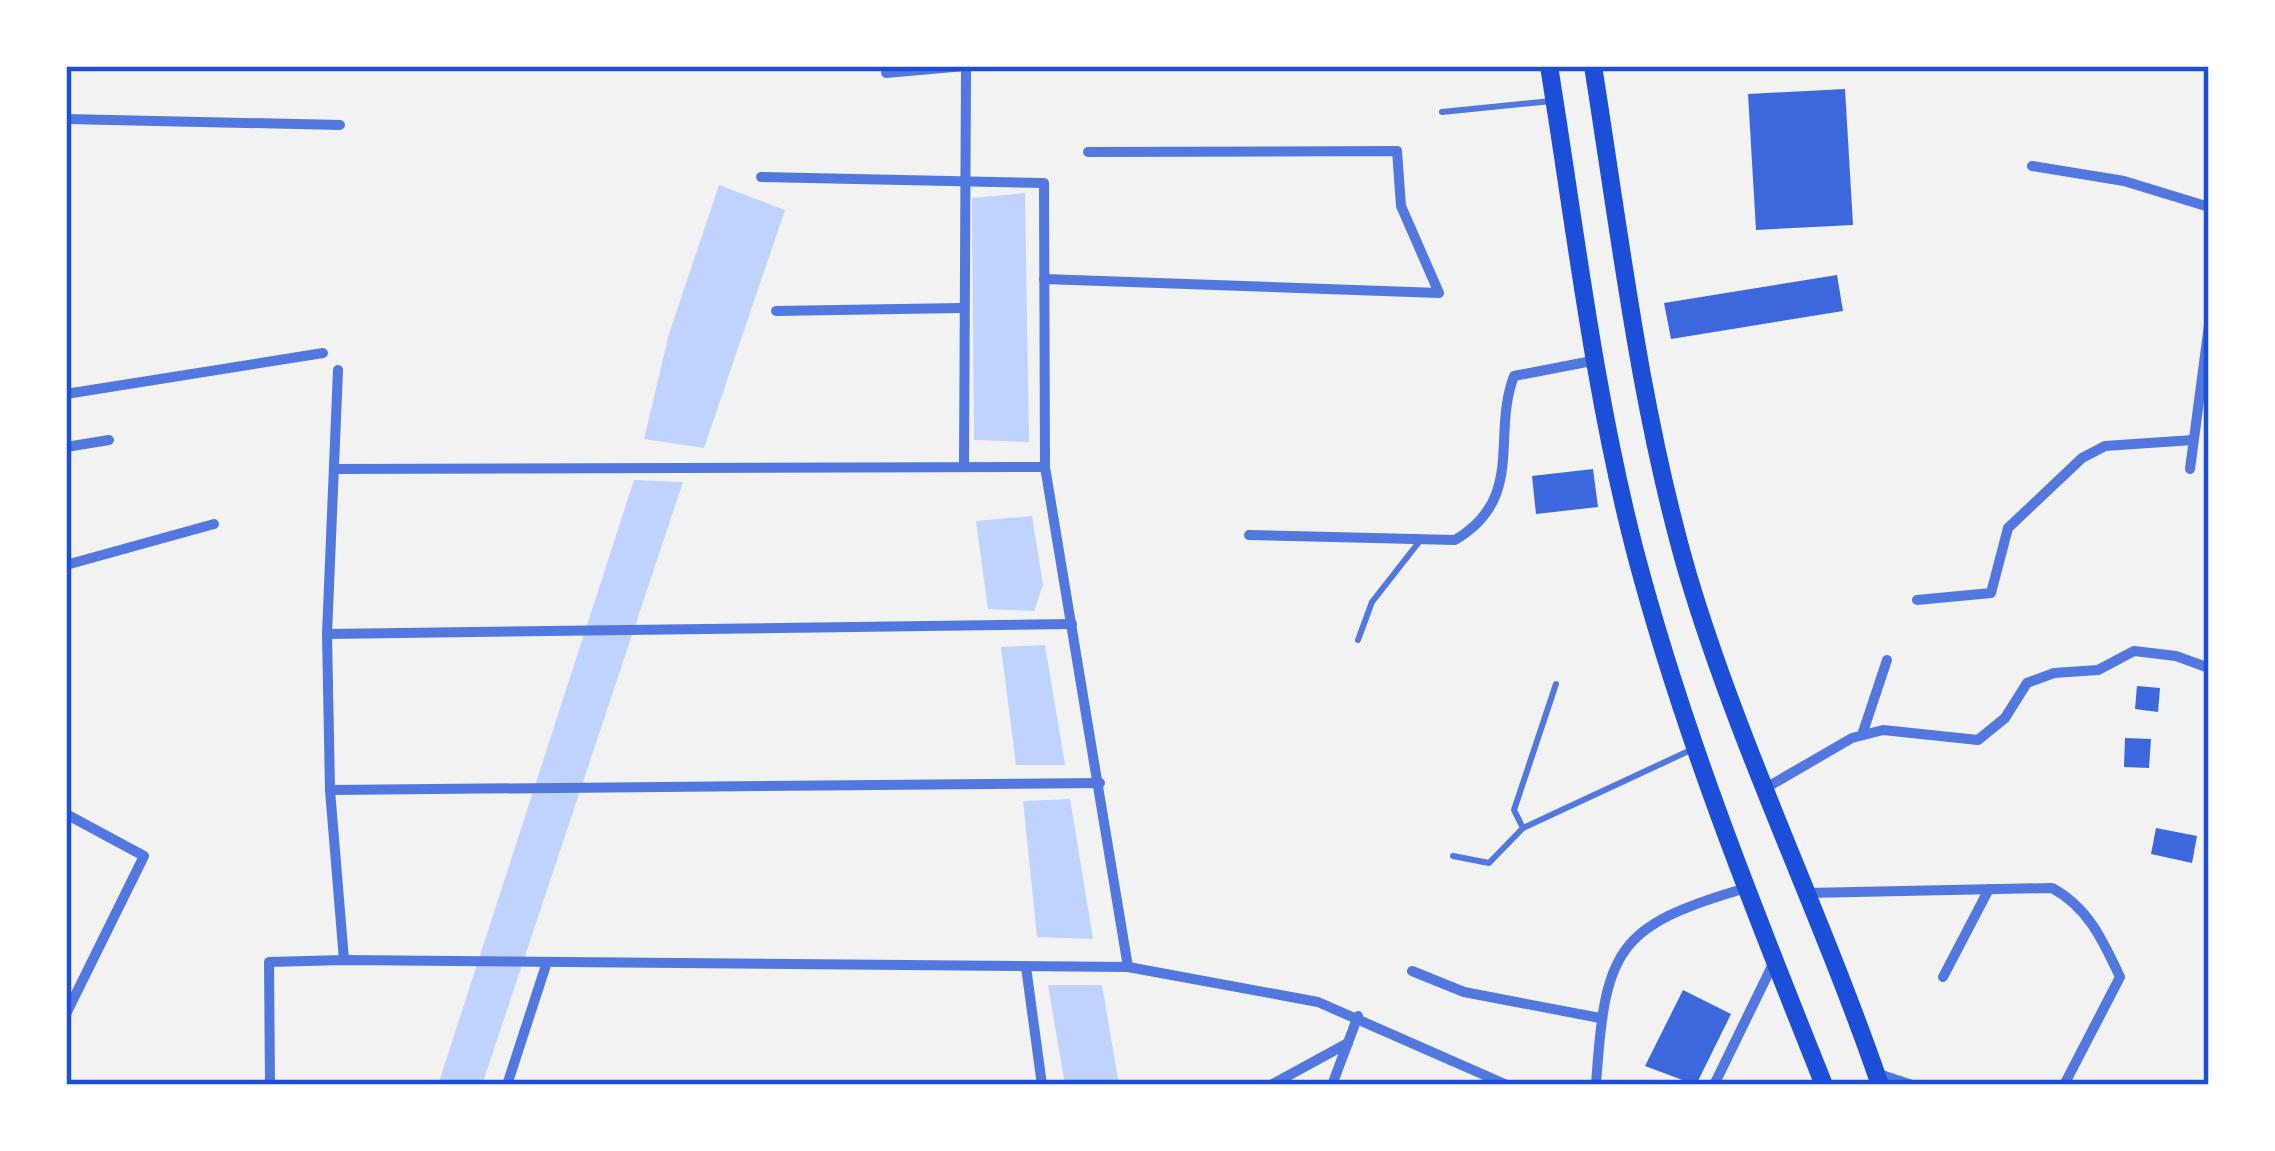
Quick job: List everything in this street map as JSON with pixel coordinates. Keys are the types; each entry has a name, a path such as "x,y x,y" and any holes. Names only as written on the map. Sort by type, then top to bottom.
{"main road":[{"path":"1549,66 1597,360 1635,549 1696,747 1824,1085"},
{"path":"1592,66 1672,509 1688,574 1764,789 1878,1079"}],"street":[{"path":"886,73 966,68 961,308 964,466"},
{"path":"66,119 340,124"},
{"path":"1044,279 1439,293 1401,206 1397,151 1088,152"},
{"path":"2032,166 2124,181 2209,207"},
{"path":"761,176 964,185 1044,183 1045,467 1128,967"},
{"path":"776,311 961,308"},
{"path":"2190,469 2204,399 2209,325"},
{"path":"66,394 322,353"},
{"path":"1249,535 1455,540 1467,533 1498,494 1514,376 1597,360"},
{"path":"338,370 326,634 330,790 344,960"},
{"path":"66,447 109,440"},
{"path":"1916,600 1991,593 2008,528 2082,458 2105,446 2194,440"},
{"path":"334,469 1045,467"},
{"path":"66,565 214,524"},
{"path":"326,634 1072,624"},
{"path":"1764,789 1862,735 1883,730 1978,740 2005,718 2027,683 2054,673 2098,670 2134,651 2176,656 2209,668"},
{"path":"1862,735 1887,660"},
{"path":"330,790 1100,784"},
{"path":"66,814 144,856 66,1013"},
{"path":"1596,1085 1600,1018 1620,956 1642,928 1676,909 1746,888"},
{"path":"1804,892 2052,888 2073,899 2099,934 2120,977 2064,1085"},
{"path":"1943,977 1989,889"},
{"path":"270,1085 269,962 344,960 1128,967 1318,1002 1507,1085"},
{"path":"1714,1085 1774,961"},
{"path":"507,1085 547,962"},
{"path":"1026,967 1042,1085"},
{"path":"1412,971 1464,992 1600,1018"},
{"path":"1331,1085 1358,1016"},
{"path":"1271,1085 1348,1043"},
{"path":"1878,1079 1912,1085"}],"lane":[{"path":"1442,112 1555,100"},
{"path":"1358,640 1372,602 1421,539"},
{"path":"1523,828 1514,810 1556,684"},
{"path":"1454,856 1490,863 1523,828 1696,747"}],"water":[{"path":"719,185 785,210 704,448 644,439 669,334"},
{"path":"1025,193 1029,442 974,440 972,198"},
{"path":"634,480 683,482 482,1085 438,1085"},
{"path":"1032,516 1043,585 1034,611 988,609 976,521"},
{"path":"1045,645 1065,765 1016,765 1001,647"},
{"path":"1070,799 1093,939 1037,937 1023,801"},
{"path":"1048,985 1102,985 1119,1085 1065,1085"}],"building":[{"path":"1845,89 1853,225 1756,230 1748,94"},
{"path":"1837,275 1843,311 1671,339 1664,303"},
{"path":"1593,469 1598,507 1536,514 1532,476"},
{"path":"2137,686 2160,688 2158,712 2135,709"},
{"path":"2125,738 2151,739 2149,768 2124,767"},
{"path":"2156,828 2197,836 2192,863 2151,854"},
{"path":"1683,990 1731,1014 1696,1085 1645,1066"}]}
